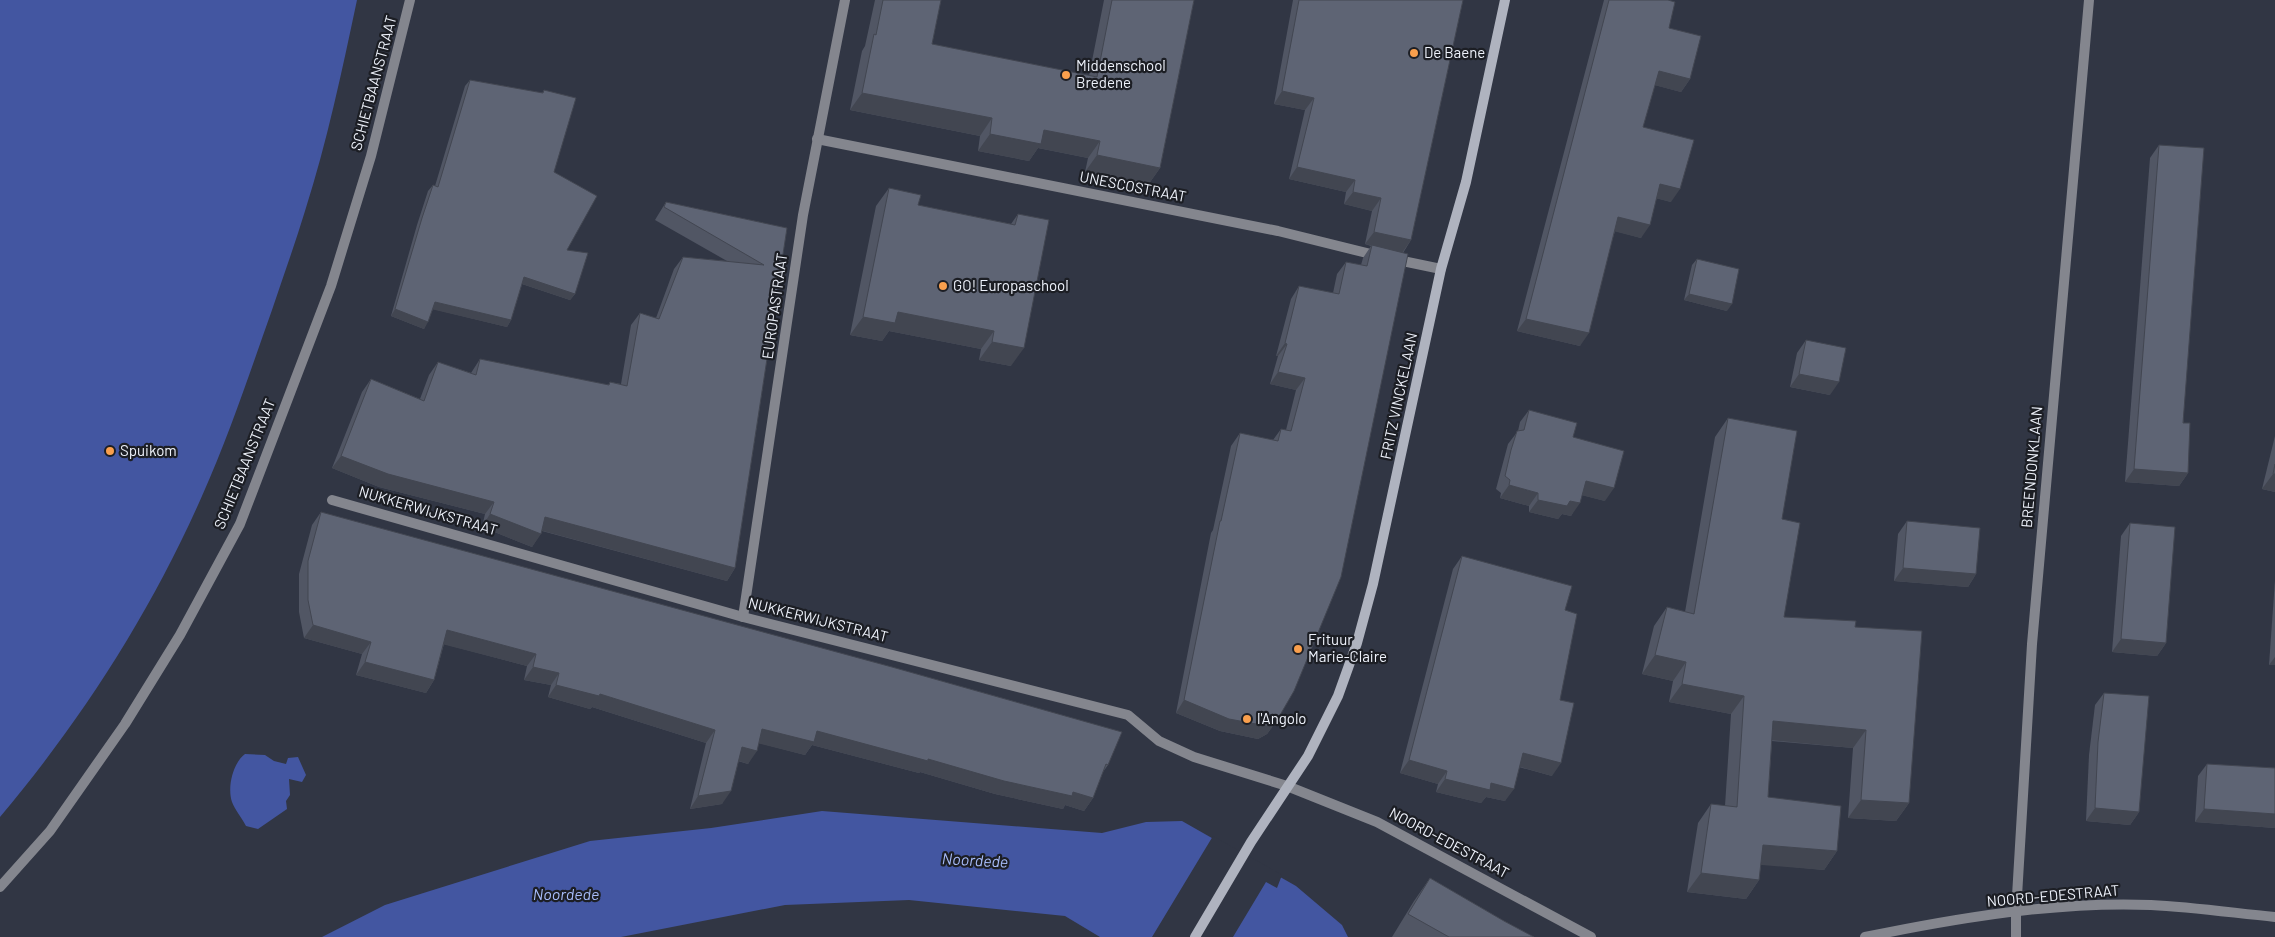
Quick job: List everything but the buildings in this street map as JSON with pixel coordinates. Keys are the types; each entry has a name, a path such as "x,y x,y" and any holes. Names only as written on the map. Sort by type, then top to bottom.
{"street":[{"name":"SCHIETBAANSTRAAT","path":"0,888 50,831 125,724 180,635 240,524 332,286 371,156 410,0"},
{"name":"EUROPASTRAAT","path":"743,617 803,215 844,0"},
{"name":"FRITZ VINCKELAAN","path":"1195,937 1251,842 1308,756 1338,696 1357,643 1375,575 1441,269 1466,182 1505,0"},
{"name":"BREENDONKLAAN","path":"2016,937 2032,644 2089,0"},
{"name":"UNESCOSTRAAT","path":"817,139 1278,231 1441,269"},
{"name":"NUKKERWIJKSTRAAT","path":"332,500 743,617 1128,715 1159,741 1194,756 1287,786"},
{"name":"NOORD-EDESTRAAT","path":"1287,786 1377,822 1592,937"},
{"name":"NOORD-EDESTRAAT","path":"1866,937 1913,927 2082,906 2151,905 2275,917"}],"water":[{"name":"Spuikom","path":"0,0 357,0 340,80 313,185 239,404 202,496 160,582 112,664 59,743 0,817"},
{"path":"245,754 265,755 274,761 286,764 288,758 298,757 306,775 302,782 289,779 290,795 286,801 287,809 258,829 246,826 232,802 230,789 232,776 237,763"},
{"name":"Noordede","path":"822,811 1102,833 1146,822 1182,821 1296,886 1342,925 1348,937 1100,937 1065,916 909,900 785,905 621,937 322,937 385,905 590,841 711,828"}],"pier":[{"path":"1213,836 1282,875 1277,888 1266,882 1233,937 1152,937"}],"place":[{"name":"De Baene","path":"1414,53"},
{"name":"Middenschool Bredene","path":"1066,75"},
{"name":"GO! Europaschool","path":"943,286"},
{"name":"Spuikom","path":"110,451"},
{"name":"Frituur Marie-Claire","path":"1298,649"},
{"name":"l'Angolo","path":"1247,719"}]}
